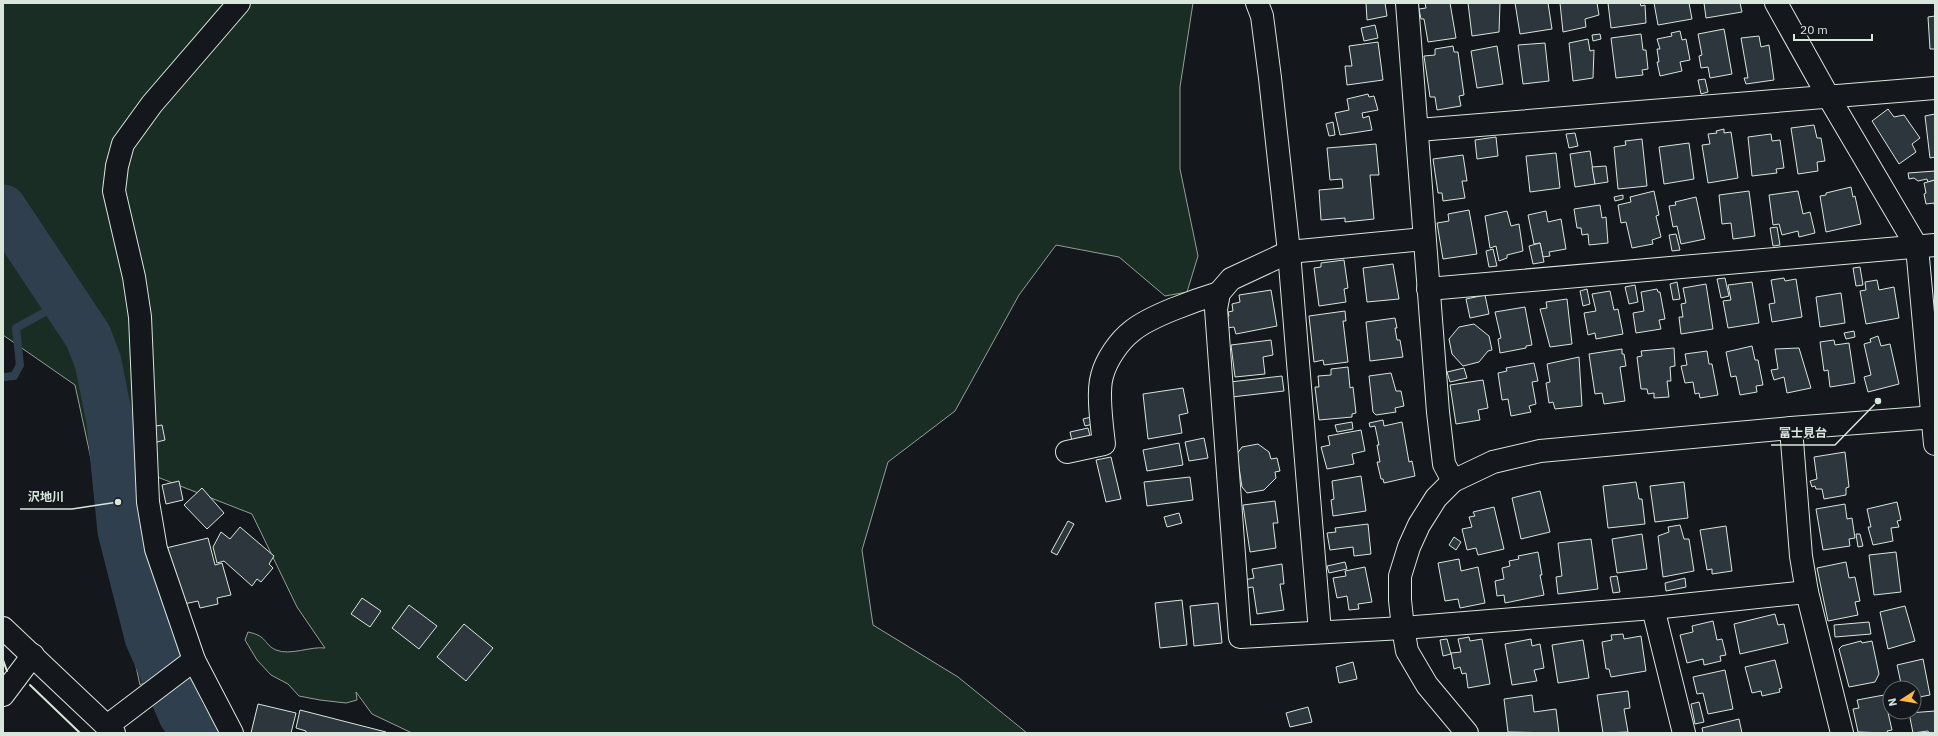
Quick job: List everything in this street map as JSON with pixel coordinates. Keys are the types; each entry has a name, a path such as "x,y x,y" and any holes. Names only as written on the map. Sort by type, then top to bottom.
{"street":[{"path":"232,733 194,660 156,549 148,502 140,317 134,277 114,192 117,166 123,144 152,104 239,3"},
{"path":"1257,3 1262,16 1269,70 1289,252 1320,632"},
{"path":"1407,3 1418,130 1428,289 1444,464 1453,481"},
{"path":"1776,3 1828,96 1926,246 1935,444"},
{"path":"1418,130 1935,88"},
{"path":"1424,239 1289,252 1231,279 1219,293 1216,309 1240,637 1402,628 1652,608 1807,592"},
{"path":"1428,289 1926,246"},
{"path":"1067,452 1104,444 1101,377 1107,362 1121,341 1132,330 1152,319 1197,300 1219,293"},
{"path":"1467,733 1427,685 1407,651 1402,628 1400,576 1409,547 1419,525 1436,498 1453,481 1493,462 1540,451 1791,428 1934,417"},
{"path":"1791,428 1801,556 1807,592 1842,733"},
{"path":"1652,608 1684,733"},
{"path":"3,628 111,730 166,682 194,660"},
{"path":"3,694 33,655"}],"green space":[{"path":"3,3 1193,3 1180,87 1180,169 1198,256 1187,292 1165,296 1119,257 1056,245 1019,295 955,411 888,462 862,550 873,625 958,677 1027,733 412,733 372,714 356,692 357,700 346,703 299,696 288,684 271,675 257,660 245,640 248,632 259,636 272,648 282,652 325,648 297,607 252,514 142,471 183,654 140,685 75,385 3,335"}],"building":[{"path":"1366,3 1385,3 1387,16 1367,20"},
{"path":"1425,3 1450,3 1456,38 1428,42 1424,19 1421,19 1419,9 1426,8"},
{"path":"1468,3 1500,3 1499,32 1472,36"},
{"path":"1515,3 1548,3 1552,29 1520,34"},
{"path":"1560,3 1597,3 1599,15 1585,19 1586,27 1563,32"},
{"path":"1608,3 1640,3 1641,6 1645,5 1646,23 1611,28"},
{"path":"1654,3 1689,3 1692,19 1658,25"},
{"path":"1704,3 1740,3 1742,12 1706,18"},
{"path":"1935,16 1935,49 1930,49 1928,17"},
{"path":"1375,25 1378,38 1364,41 1361,28"},
{"path":"1724,29 1732,74 1710,78 1708,67 1701,68 1699,56 1702,55 1698,34"},
{"path":"1680,31 1682,40 1686,39 1690,60 1680,62 1682,71 1660,76 1657,62 1659,62 1657,49 1660,49 1657,39 1672,36 1671,33"},
{"path":"1600,34 1601,39 1593,41 1592,35"},
{"path":"1641,34 1643,50 1646,50 1648,69 1642,70 1643,75 1616,78 1611,38"},
{"path":"1759,36 1761,47 1769,45 1774,80 1746,84 1744,78 1748,78 1741,38"},
{"path":"1588,39 1590,51 1594,50 1593,78 1573,81 1569,43"},
{"path":"1378,42 1383,80 1347,85 1345,66 1352,66 1349,46"},
{"path":"1545,43 1549,81 1523,84 1518,45"},
{"path":"1453,46 1454,52 1458,52 1464,95 1459,96 1461,106 1437,110 1435,97 1430,97 1424,56 1435,55 1435,49"},
{"path":"1497,46 1503,84 1477,88 1471,51"},
{"path":"1705,79 1708,92 1701,94 1698,80"},
{"path":"1368,94 1369,97 1374,96 1378,110 1362,113 1363,118 1369,116 1372,130 1340,135 1335,113 1349,110 1347,99"},
{"path":"1888,109 1894,117 1904,115 1920,138 1912,144 1916,152 1899,164 1872,121"},
{"path":"1935,114 1935,157 1930,158 1925,116"},
{"path":"1333,122 1335,135 1329,136 1326,124"},
{"path":"1814,125 1817,138 1821,138 1825,161 1817,162 1818,171 1798,174 1791,128"},
{"path":"1724,129 1724,133 1731,132 1738,178 1708,183 1702,145 1710,144 1708,134 1717,133 1716,131"},
{"path":"1575,133 1578,146 1569,148 1566,134"},
{"path":"1771,134 1772,141 1780,140 1784,168 1776,169 1777,173 1752,176 1748,137"},
{"path":"1496,137 1498,156 1477,159 1475,140"},
{"path":"1642,139 1647,186 1618,189 1614,147 1626,145 1625,141"},
{"path":"1689,143 1694,179 1664,184 1659,147"},
{"path":"1376,144 1379,175 1370,175 1374,219 1345,222 1345,218 1321,220 1319,190 1343,188 1342,179 1330,180 1327,148"},
{"path":"1590,151 1595,184 1575,187 1570,154"},
{"path":"1556,153 1560,188 1530,192 1526,156"},
{"path":"1463,155 1467,181 1462,181 1465,198 1443,201 1442,193 1438,193 1433,159"},
{"path":"1606,166 1608,182 1595,184 1592,167"},
{"path":"1935,171 1935,180 1928,182 1927,179 1918,181 1914,178 1909,179 1908,173"},
{"path":"1935,180 1935,208 1934,203 1926,204 1924,183"},
{"path":"1851,187 1853,197 1855,196 1861,224 1826,232 1820,196 1826,195 1826,193"},
{"path":"1654,191 1659,215 1656,216 1661,237 1652,240 1653,244 1632,248 1626,222 1621,223 1618,205 1631,202 1630,197"},
{"path":"1749,191 1755,236 1733,239 1731,223 1722,224 1719,195"},
{"path":"1798,191 1803,214 1810,212 1815,233 1799,237 1798,231 1782,235 1779,224 1773,225 1769,195"},
{"path":"1623,195 1623,199 1615,201 1614,197"},
{"path":"1696,197 1705,239 1681,244 1677,226 1673,227 1669,206 1676,205 1675,202"},
{"path":"1600,205 1602,218 1606,217 1608,243 1589,245 1588,234 1582,235 1581,228 1577,228 1574,209"},
{"path":"1469,210 1477,254 1443,259 1437,223 1449,221 1448,214"},
{"path":"1507,211 1511,226 1519,224 1523,251 1507,255 1507,258 1499,261 1496,246 1490,248 1485,216"},
{"path":"1546,211 1548,222 1561,219 1566,249 1549,252 1550,256 1543,257 1540,243 1534,244 1528,215"},
{"path":"1777,227 1780,245 1773,246 1770,228"},
{"path":"1676,234 1680,250 1672,251 1669,235"},
{"path":"1540,243 1544,262 1533,264 1529,246"},
{"path":"1493,249 1497,266 1489,267 1486,251"},
{"path":"1344,260 1348,288 1344,289 1346,302 1319,306 1314,268 1321,267 1321,263"},
{"path":"1393,264 1399,299 1367,302 1363,268"},
{"path":"1860,267 1863,285 1856,286 1853,268"},
{"path":"1725,278 1729,296 1721,298 1717,279"},
{"path":"1784,278 1785,281 1796,279 1802,317 1772,322 1769,304 1775,303 1771,280"},
{"path":"1877,280 1879,290 1894,287 1899,318 1866,324 1860,291 1866,290 1865,282"},
{"path":"1677,282 1680,299 1673,300 1670,284"},
{"path":"1752,282 1759,323 1728,328 1723,301 1731,300 1728,285"},
{"path":"1706,284 1713,329 1681,334 1679,317 1683,317 1681,304 1686,303 1683,288"},
{"path":"1635,285 1638,302 1629,304 1625,287"},
{"path":"1587,289 1590,304 1583,306 1580,291"},
{"path":"1657,289 1658,292 1660,292 1665,319 1659,320 1661,329 1636,333 1633,313 1644,311 1641,292"},
{"path":"1271,290 1277,326 1236,334 1234,327 1227,328 1225,317 1229,316 1228,312 1233,311 1232,304 1240,302 1239,295"},
{"path":"1610,291 1614,310 1618,309 1623,334 1596,339 1595,333 1588,335 1584,313 1596,311 1592,294"},
{"path":"1841,293 1845,323 1820,327 1816,297"},
{"path":"1485,295 1489,314 1470,318 1466,299"},
{"path":"1567,299 1572,344 1550,347 1540,309 1547,308 1546,302"},
{"path":"1525,307 1532,345 1526,346 1526,348 1500,353 1498,339 1501,338 1495,312"},
{"path":"1345,311 1346,321 1343,321 1348,362 1324,365 1323,360 1314,362 1309,316"},
{"path":"1395,318 1397,340 1400,340 1403,357 1370,361 1366,322"},
{"path":"1474,324 1489,336 1492,350 1488,351 1479,362 1463,366 1452,354 1449,339 1459,327"},
{"path":"1854,331 1855,337 1846,339 1844,333"},
{"path":"1878,336 1881,346 1890,344 1899,384 1868,392 1864,377 1871,375 1864,344 1871,342 1870,339"},
{"path":"1271,340 1273,355 1263,357 1265,374 1235,377 1231,345"},
{"path":"1834,340 1835,345 1849,343 1855,383 1830,387 1828,370 1824,371 1820,342"},
{"path":"1752,346 1755,360 1758,360 1763,385 1756,386 1757,392 1740,395 1736,376 1731,377 1726,352"},
{"path":"1674,348 1675,366 1670,367 1671,381 1667,381 1669,397 1654,398 1654,393 1648,394 1647,389 1641,389 1637,357 1642,356 1641,351"},
{"path":"1799,348 1811,388 1787,393 1784,377 1774,380 1771,370 1778,369 1775,349"},
{"path":"1622,349 1626,366 1620,367 1625,401 1604,404 1602,393 1595,394 1589,354"},
{"path":"1707,351 1709,364 1712,364 1718,395 1700,398 1699,393 1695,394 1693,382 1685,383 1681,366 1687,365 1685,354"},
{"path":"1579,357 1582,406 1555,409 1553,402 1549,403 1546,383 1550,382 1547,364"},
{"path":"1534,363 1538,381 1532,382 1536,404 1529,406 1531,412 1511,416 1508,399 1502,400 1498,373 1507,371 1506,368"},
{"path":"1348,367 1350,388 1353,387 1356,413 1352,414 1352,417 1319,420 1315,387 1319,387 1318,376 1331,375 1331,369"},
{"path":"1464,368 1467,378 1450,382 1447,372"},
{"path":"1391,373 1396,391 1401,391 1404,406 1395,408 1396,412 1376,415 1373,412 1369,376"},
{"path":"1282,376 1284,391 1232,397 1230,382"},
{"path":"1483,380 1488,408 1478,410 1480,420 1456,424 1450,385"},
{"path":"1183,388 1188,413 1179,415 1182,433 1148,439 1143,394"},
{"path":"1091,417 1093,424 1085,426 1083,419"},
{"path":"1383,420 1384,426 1402,422 1409,462 1412,461 1415,476 1384,483 1383,479 1381,479 1377,462 1380,462 1377,445 1379,445 1375,426 1370,427 1369,423"},
{"path":"1352,422 1353,429 1337,432 1335,425"},
{"path":"162,425 165,440 153,443 150,427"},
{"path":"1088,428 1090,436 1072,441 1070,432"},
{"path":"1361,430 1365,451 1352,454 1354,464 1327,469 1321,447 1330,445 1328,436"},
{"path":"1204,438 1208,458 1189,461 1185,442"},
{"path":"1179,443 1183,465 1147,471 1143,450"},
{"path":"1258,444 1269,452 1271,459 1277,458 1280,471 1275,472 1276,478 1264,490 1247,493 1242,487 1237,454 1242,447"},
{"path":"1845,452 1849,487 1846,488 1846,495 1824,499 1822,489 1816,489 1815,486 1812,487 1810,481 1817,479 1814,457"},
{"path":"1111,457 1121,499 1106,502 1096,460"},
{"path":"1361,476 1366,511 1333,516 1331,500 1334,499 1332,481"},
{"path":"1190,477 1193,500 1147,506 1144,482"},
{"path":"179,481 183,500 166,504 162,485"},
{"path":"1636,482 1639,499 1642,499 1645,524 1608,528 1603,486"},
{"path":"1684,482 1688,518 1655,522 1650,486"},
{"path":"202,488 224,513 207,529 184,505"},
{"path":"1540,491 1550,532 1521,539 1512,498"},
{"path":"1275,501 1278,523 1273,523 1276,548 1250,552 1243,505"},
{"path":"1897,502 1901,520 1897,521 1899,527 1891,528 1893,541 1873,545 1868,527 1871,527 1867,509"},
{"path":"1845,504 1847,519 1852,518 1855,538 1849,539 1850,546 1823,550 1816,509"},
{"path":"1494,507 1504,549 1478,555 1476,548 1467,550 1462,529 1472,527 1469,517 1475,516 1473,512"},
{"path":"1179,513 1182,523 1167,527 1164,517"},
{"path":"1068,521 1074,524 1057,555 1051,552"},
{"path":"1368,524 1371,554 1354,556 1353,547 1330,550 1327,533 1336,532 1335,528"},
{"path":"1680,525 1684,539 1689,539 1694,571 1663,577 1658,536 1669,532 1668,527"},
{"path":"1726,526 1732,571 1712,574 1712,569 1707,570 1700,530"},
{"path":"240,527 274,556 269,564 273,568 261,582 257,579 252,586 224,561 217,563 213,547 221,532 230,539"},
{"path":"1642,534 1647,569 1617,573 1612,539"},
{"path":"1856,534 1860,534 1863,546 1858,547"},
{"path":"1454,537 1461,542 1456,550 1449,545"},
{"path":"208,538 215,565 222,563 231,595 217,598 218,604 200,608 198,601 184,604 166,548"},
{"path":"1591,539 1598,589 1558,594 1556,577 1562,576 1558,543"},
{"path":"1538,552 1544,595 1505,603 1504,595 1497,596 1495,581 1504,579 1502,568 1510,566 1509,561 1519,559 1518,556"},
{"path":"1896,552 1901,592 1874,595 1869,555"},
{"path":"1459,559 1461,571 1478,567 1485,603 1460,608 1458,599 1445,601 1438,563"},
{"path":"1345,562 1347,569 1329,573 1327,566"},
{"path":"1846,562 1849,578 1855,577 1860,601 1855,602 1858,615 1828,621 1817,568"},
{"path":"1282,564 1284,584 1280,584 1284,610 1257,614 1253,587 1245,588 1244,580 1254,578 1252,569"},
{"path":"1365,567 1372,602 1358,604 1359,609 1349,610 1347,596 1337,598 1333,578 1346,576 1345,571"},
{"path":"1617,576 1620,592 1613,593 1610,577"},
{"path":"1685,578 1686,587 1666,591 1665,583"},
{"path":"362,598 381,611 370,627 351,614"},
{"path":"1182,600 1187,645 1160,648 1155,603"},
{"path":"1218,603 1222,643 1194,646 1190,606"},
{"path":"409,605 437,626 419,649 392,628"},
{"path":"1905,606 1915,641 1888,649 1880,612"},
{"path":"1775,614 1778,625 1784,624 1788,643 1740,654 1734,624"},
{"path":"1713,621 1717,640 1722,639 1726,655 1720,656 1721,661 1704,665 1703,659 1687,663 1680,635 1693,632 1692,626"},
{"path":"1869,622 1871,634 1835,637 1834,625"},
{"path":"464,624 493,648 466,681 437,657"},
{"path":"1623,634 1624,639 1641,636 1646,671 1611,677 1609,669 1606,669 1602,642 1612,640 1611,635"},
{"path":"1469,637 1470,641 1482,639 1490,684 1468,688 1466,673 1462,674 1460,667 1454,669 1451,653 1461,652 1458,639"},
{"path":"1447,639 1451,654 1443,656 1440,640"},
{"path":"1531,639 1532,646 1540,644 1544,668 1534,670 1537,681 1512,685 1505,644"},
{"path":"1583,640 1589,678 1558,683 1552,645"},
{"path":"1861,641 1862,643 1872,641 1879,674 1875,682 1849,687 1839,649 1842,646"},
{"path":"1923,659 1930,695 1922,696 1922,680 1900,680 1897,665"},
{"path":"1775,660 1782,688 1779,689 1780,692 1762,696 1761,691 1752,693 1745,667"},
{"path":"1353,662 1357,679 1339,683 1336,667"},
{"path":"1725,670 1733,709 1708,714 1703,693 1697,694 1693,677"},
{"path":"1628,691 1630,708 1624,709 1628,732 1603,733 1597,695"},
{"path":"1532,695 1534,712 1556,709 1559,733 1508,732 1504,699"},
{"path":"1882,695 1882,720 1890,720 1892,730 1887,731 1888,733 1858,732 1853,709 1859,708 1857,700"},
{"path":"1699,702 1704,722 1695,724 1691,704"},
{"path":"258,704 296,713 291,733 251,733"},
{"path":"1308,707 1312,722 1290,727 1286,713"},
{"path":"300,710 386,733 306,733 306,731 296,728"},
{"path":"1935,711 1935,733 1929,733 1928,731 1913,733 1910,720 1922,720 1922,712"},
{"path":"1739,719 1742,733 1703,733 1702,728"}],"waterway":[{"path":"3,208 88,336 98,362 110,422 121,531 148,637 182,715 194,733"},
{"path":"3,377 14,376 20,365 16,328 65,301"}],"wall":[{"path":"3,660 7,671"},
{"path":"30,685 80,733"}],"place":[{"name":"富士見台","path":"1878,401"},
{"name":"沢地川","path":"118,502"}]}
